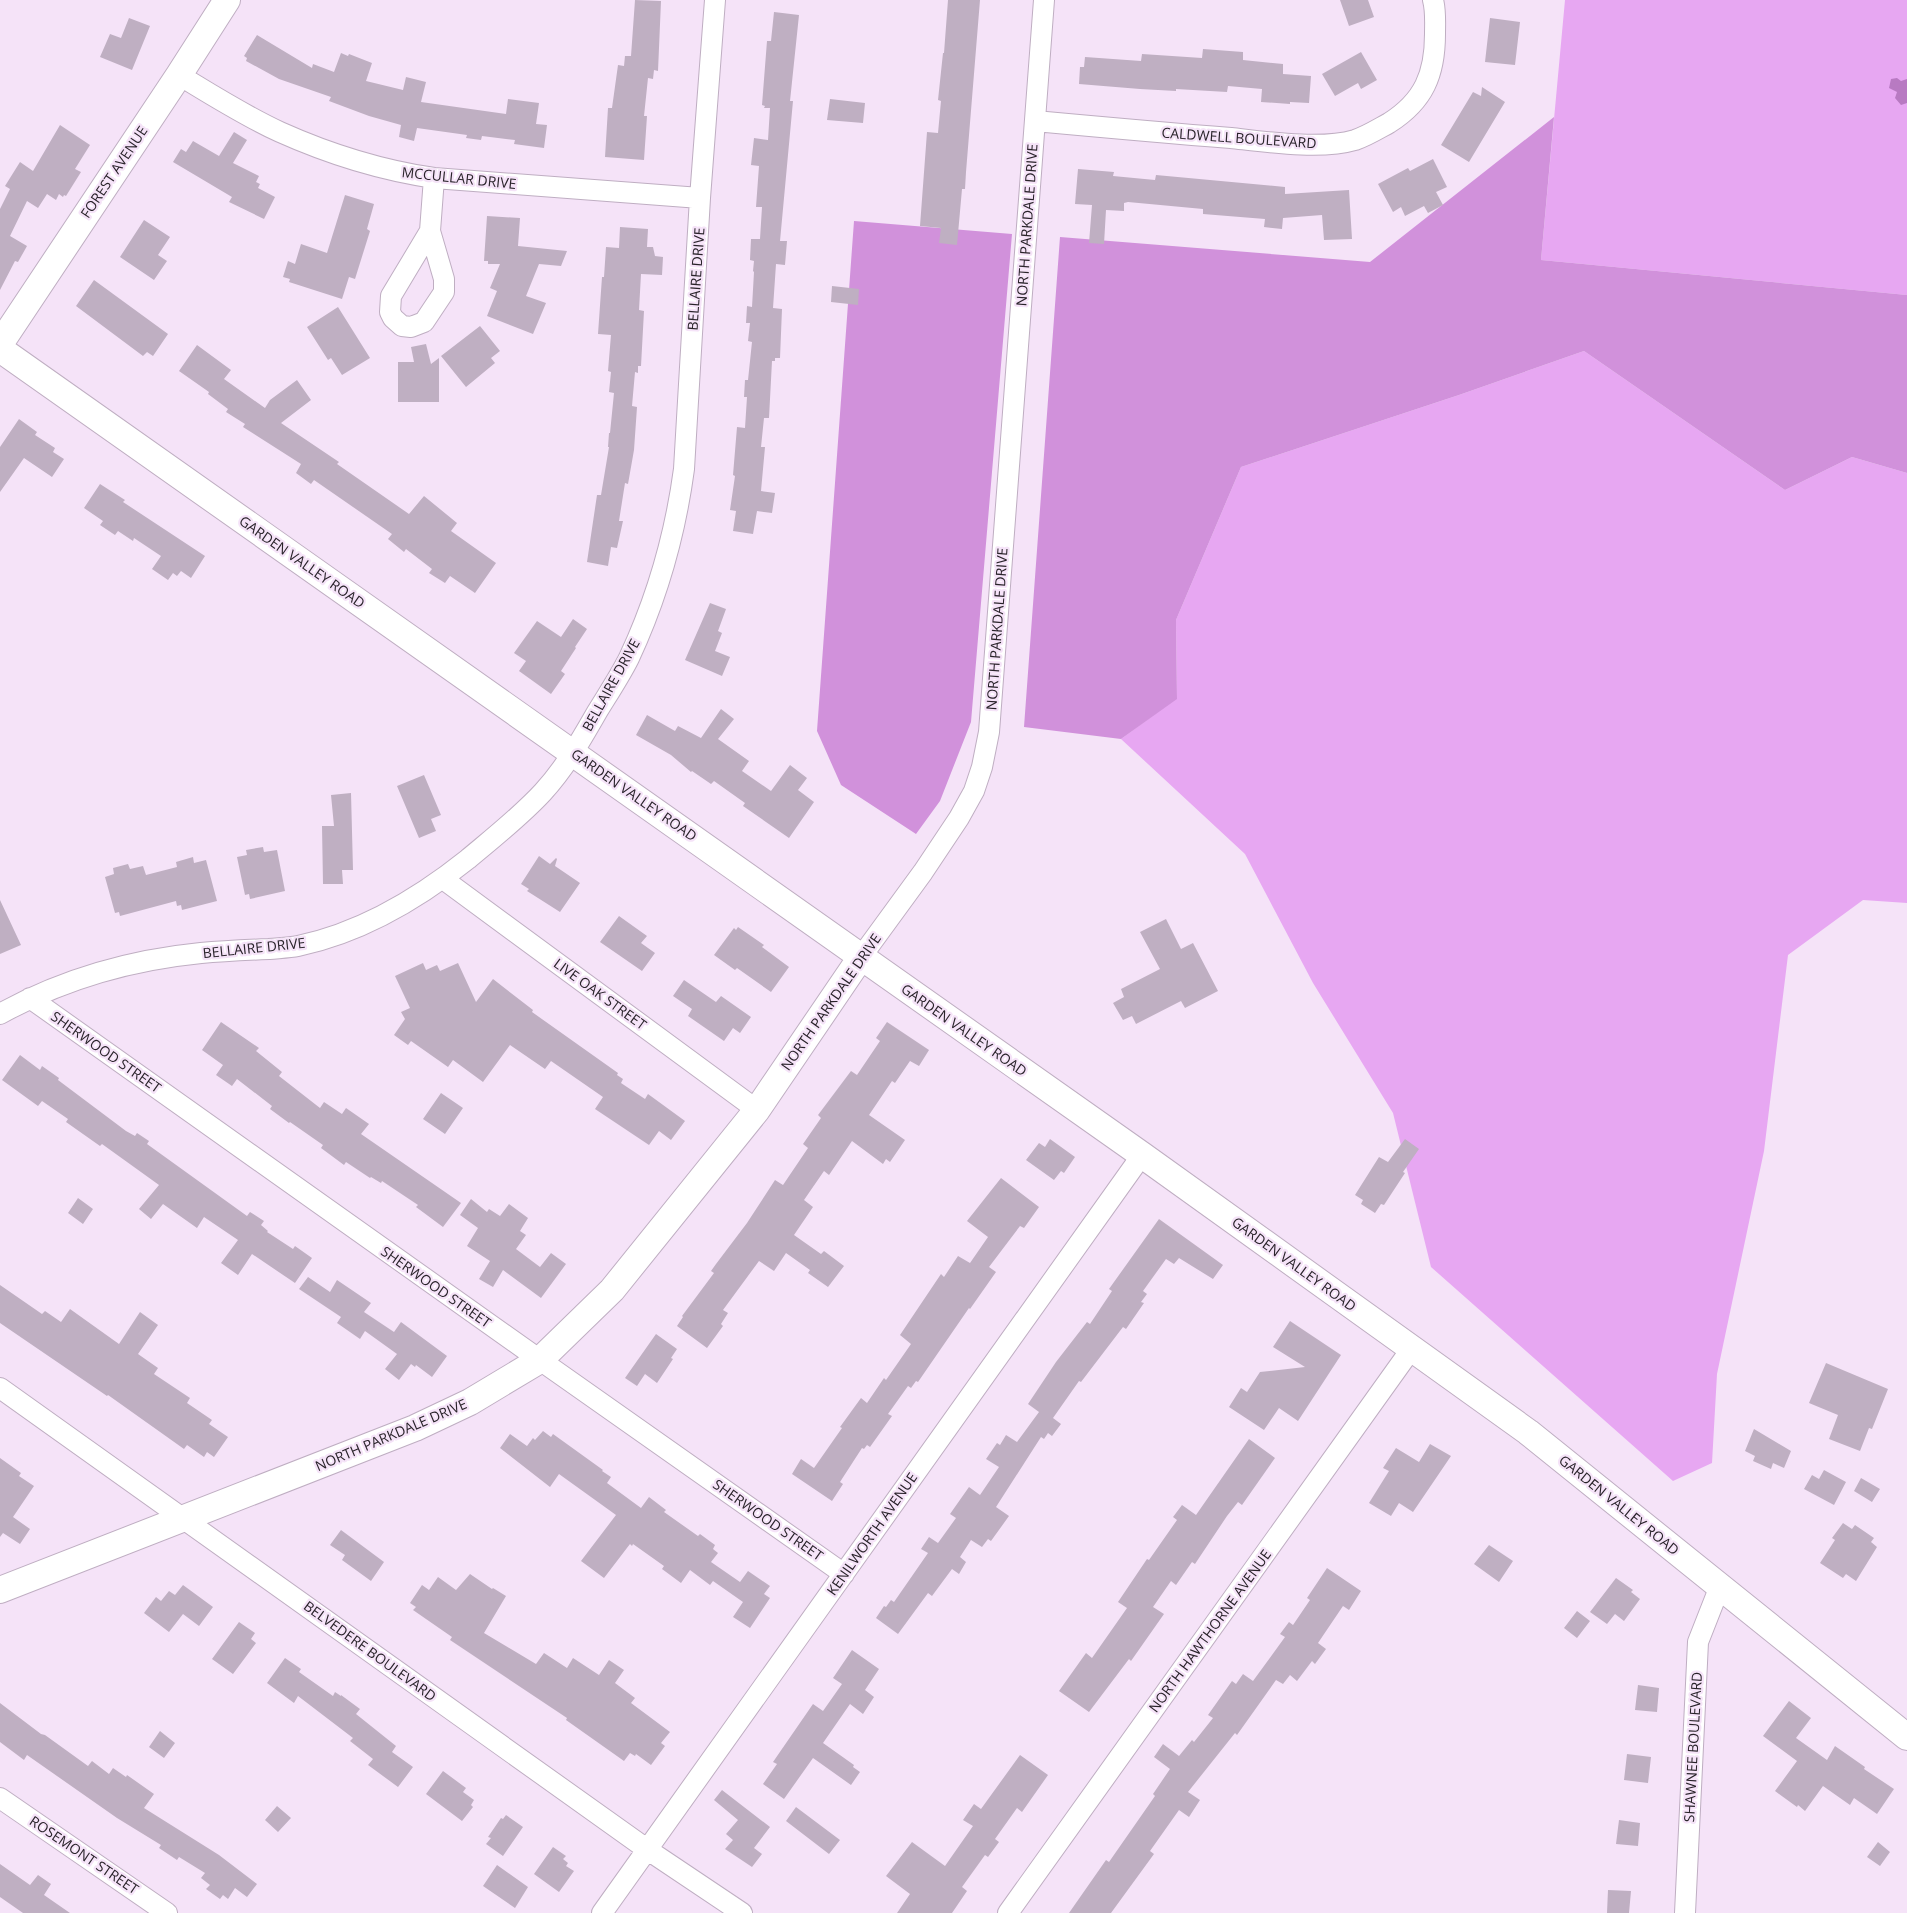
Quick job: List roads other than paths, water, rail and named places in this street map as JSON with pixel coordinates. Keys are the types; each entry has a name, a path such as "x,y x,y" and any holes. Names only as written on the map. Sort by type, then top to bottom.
{"street":[{"name":"FOREST AVENUE","path":"0,344 180,75 227,0"},
{"name":"BELLAIRE DRIVE","path":"0,1014 30,998 68,982 130,964 200,953 296,947 337,935 386,914 443,879 490,841 543,792 574,753 627,660 649,611 667,559 678,511 684,469 700,198 715,0"},
{"name":"NORTH PARKDALE DRIVE","path":"0,1590 415,1428 470,1402 540,1360 612,1290 757,1110 861,957 949,834 974,791 982,767 989,732 1044,0"},
{"name":"CALDWELL BOULEVARD","path":"1035,121 1286,143 1335,144 1356,140 1376,131 1401,115 1414,103 1425,87 1432,70 1435,51 1435,8 1433,0"},
{"name":"MCCULLAR DRIVE","path":"180,75 279,132 349,159 402,174 700,198"},
{"path":"430,231 434,178"},
{"name":"GARDEN VALLEY ROAD","path":"0,349 1142,1155 1528,1432 1907,1737"},
{"name":"LIVE OAK STREET","path":"443,879 757,1110"},
{"name":"SHERWOOD STREET","path":"30,998 844,1574"},
{"name":"KENILWORTH AVENUE","path":"602,1913 1142,1155"},
{"name":"NORTH HAWTHORNE AVENUE","path":"1008,1913 1412,1348"},
{"name":"BELVEDERE BOULEVARD","path":"0,1388 648,1850 742,1913"},
{"name":"SHAWNEE BOULEVARD","path":"1685,1913 1698,1642 1720,1586"},
{"name":"ROSEMONT STREET","path":"0,1798 167,1913"}]}
